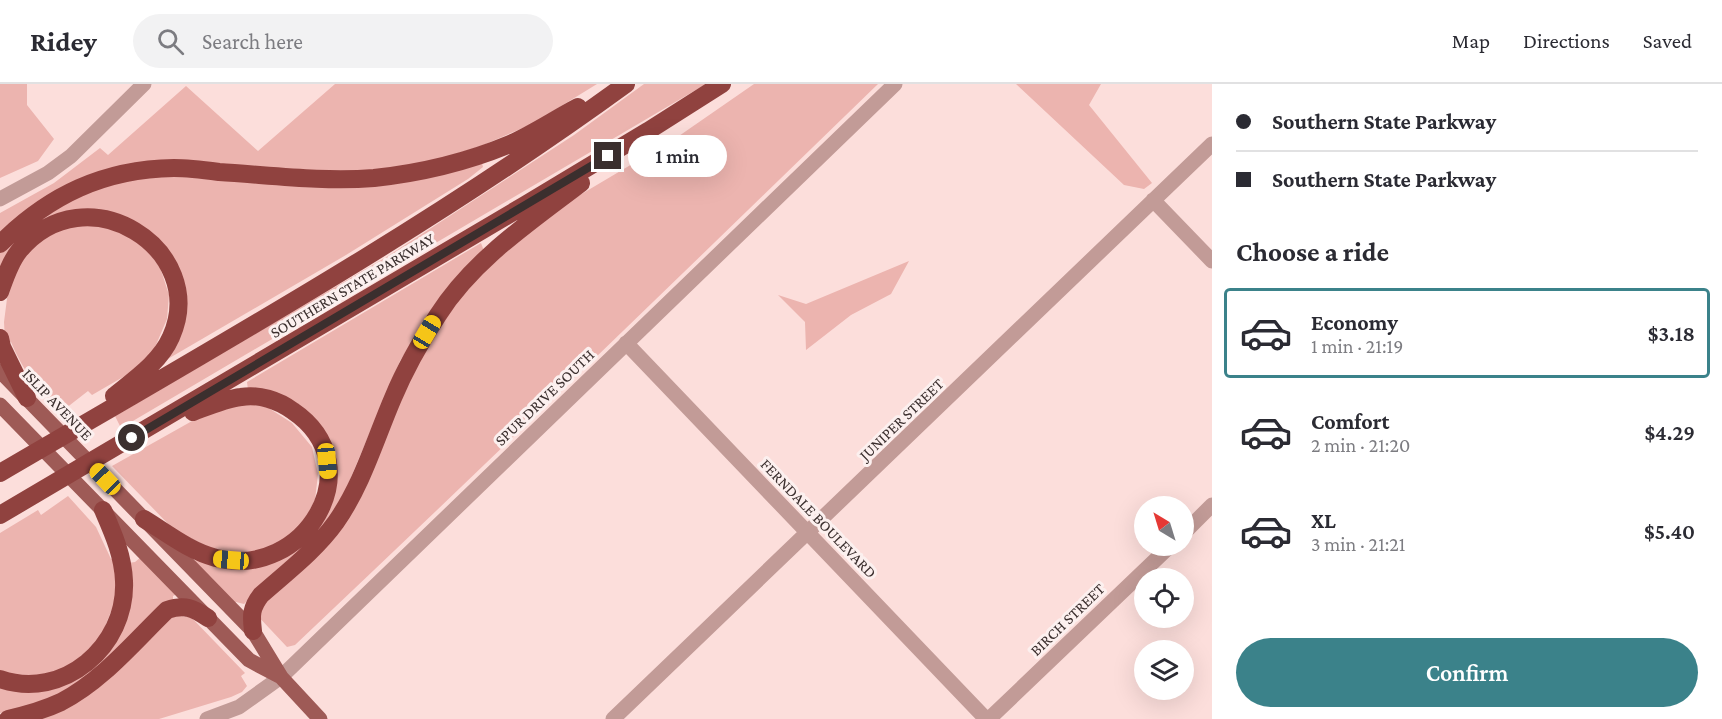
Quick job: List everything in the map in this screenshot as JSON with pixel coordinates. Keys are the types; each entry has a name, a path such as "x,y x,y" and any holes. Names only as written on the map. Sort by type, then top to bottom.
{"highway":[{"path":"0,244 18,226 53,200 89,183 132,172 174,168 321,179 373,178 420,171 461,161 510,143 624,84"},
{"name":"SOUTHERN STATE PARKWAY","path":"0,473 387,245 557,134 624,84"},
{"name":"SOUTHERN STATE PARKWAY","path":"0,515 648,131 722,84"},
{"path":"253,631 250,611 261,595 312,549 335,523 355,490 393,397 415,352 439,312 471,272 513,236 648,131"},
{"path":"0,292 18,252 38,233 63,221 89,216 113,220 135,230 154,245 167,265 176,287 177,311 171,337 155,362 75,429"},
{"path":"0,338 2,347 27,398"},
{"path":"144,519 196,551 218,558 244,561 267,557 289,546 308,530 322,508 329,484 327,461 320,437 305,419 286,406 264,397 242,396 216,403 147,429"},
{"path":"0,528 48,487"},
{"path":"0,679 12,683 36,685 63,678 83,666 101,650 114,628 122,604 124,583 122,559 103,510"},
{"path":"8,719 30,715 62,702 94,680 167,610 179,606 191,607 208,618"}],"main road":[{"name":"ISLIP AVENUE","path":"0,371 253,631 281,677 320,719"},
{"name":"ISLIP AVENUE","path":"0,405 249,660 281,677"}],"street":[{"path":"0,200 48,173 71,156 144,84"},
{"name":"SPUR DRIVE SOUTH","path":"207,719 239,707 281,677 895,84"},
{"name":"JUNIPER STREET","path":"613,719 1212,144"},
{"path":"1153,200 1212,261"},
{"name":"FERNDALE BOULEVARD","path":"626,343 987,719"},
{"path":"1194,523 1212,505"},
{"name":"BIRCH STREET","path":"987,719 1159,556"}],"shaded area":[{"path":"0,84 27,84 27,105 54,139 38,161 0,178"},
{"path":"335,84 597,84 532,124 481,146 427,163 332,175 128,166 0,235 0,213 54,183 100,148 108,155 186,86 258,151"},
{"path":"644,84 706,84 121,428 115,416 388,256 574,135"},
{"path":"754,84 878,84 295,645 287,647 255,613 334,532 403,382 470,283 558,208 676,138"},
{"path":"1016,84 1101,84 1089,105 1152,183 1144,189 1124,185"},
{"path":"481,159 483,167 468,179 346,255 166,360 182,310 152,234 55,216 25,233 5,261 0,275 0,252 54,206 105,184 143,175 188,175 300,184"},
{"path":"85,223 117,227 143,245 160,267 169,295 167,319 153,352 130,373 92,395 88,391 61,412 32,380 11,342 5,341 4,322 9,283 26,252 52,232"},
{"path":"481,243 484,251 425,320 400,361 346,489 330,518 244,604 236,602 234,604 193,564 197,558 253,566 322,516 324,443 248,390 247,382"},
{"path":"909,261 891,294 851,315 806,350 805,322 778,295 806,304"},
{"path":"240,403 267,407 292,423 312,447 318,474 315,500 302,525 277,546 252,553 223,554 174,530 112,466 217,407"},
{"path":"68,496 96,527 111,559 115,558 117,596 99,642 61,672 25,680 0,673 0,533 38,510 41,515"},
{"path":"141,557 177,594 173,596 173,600 93,673 75,685 37,705 0,713 0,686 9,690 100,657 128,563 135,562"},
{"path":"176,611 184,617 188,614 245,673 241,676 247,686 242,692 159,719 30,719"}],"route":[{"path":"132,438 608,156"}]}
